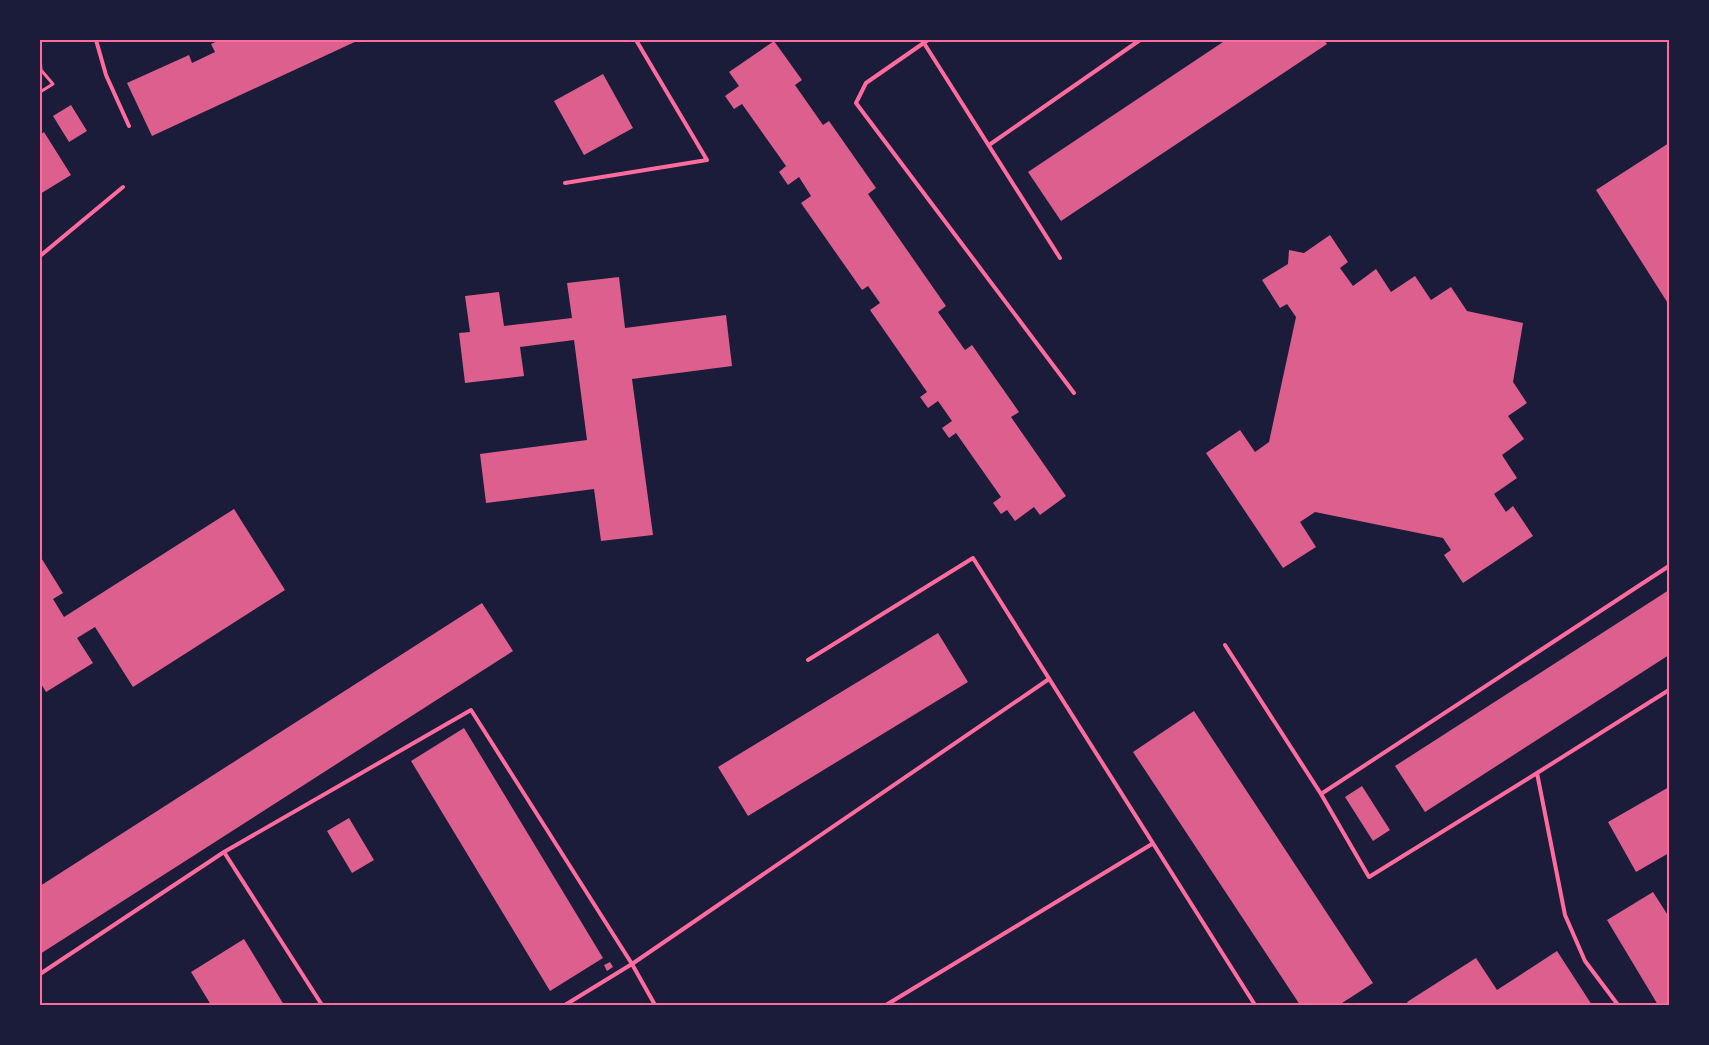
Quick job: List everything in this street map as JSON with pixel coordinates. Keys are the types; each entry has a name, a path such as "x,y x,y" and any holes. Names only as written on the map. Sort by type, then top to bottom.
{"lane":[{"path":"96,40 106,75 129,126"},
{"path":"565,183 707,160 636,40"},
{"path":"989,145 1140,40"},
{"path":"1060,258 925,41 866,82 856,104 1074,393"},
{"path":"40,256 123,187"},
{"path":"808,660 973,558 1255,1005"},
{"path":"1321,794 1669,566"},
{"path":"1225,645 1321,794 1369,877 1669,690"},
{"path":"565,1005 632,964 1049,679"},
{"path":"40,974 224,852 470,710 632,964 656,1005"},
{"path":"1537,773 1565,914 1585,961 1618,1005"},
{"path":"886,1005 1152,844"},
{"path":"224,852 322,1005"}],"path":[{"path":"40,56 41,70 52,84 40,92"}],"building":[{"path":"220,40 359,40 152,136 127,83 189,55 192,63 215,52 211,44"},
{"path":"1226,40 1324,40 1327,44 1061,221 1028,172"},
{"path":"774,41 802,80 795,85 823,125 829,121 876,188 868,194 946,306 938,312 965,350 972,345 1019,412 1011,417 1066,496 1040,515 1034,507 1015,521 1007,510 1001,514 993,503 1001,497 956,433 949,438 942,428 952,421 938,401 928,408 920,397 927,392 870,310 880,303 868,286 862,290 801,203 811,196 799,177 788,185 779,172 786,166 742,104 734,109 725,96 739,86 729,72"},
{"path":"603,74 633,128 584,155 554,101"},
{"path":"71,105 87,131 69,142 53,116"},
{"path":"44,132 71,175 40,194 40,135"},
{"path":"1669,143 1669,305 1596,190"},
{"path":"1330,235 1348,262 1340,268 1353,286 1376,269 1391,292 1415,276 1431,300 1451,287 1467,311 1523,323 1513,382 1527,403 1508,416 1524,439 1502,455 1517,478 1494,494 1506,512 1513,506 1533,536 1463,583 1444,555 1451,550 1443,538 1315,512 1300,522 1316,547 1283,568 1206,453 1240,430 1255,452 1269,442 1296,317 1287,304 1280,308 1262,280 1288,264 1289,250 1304,253"},
{"path":"619,277 625,328 726,315 732,366 632,379 653,535 601,541 594,489 486,503 480,454 587,440 574,340 520,347 524,376 465,383 459,333 470,332 465,296 499,292 504,326 572,318 567,283"},
{"path":"234,509 285,590 133,687 95,627 77,638 93,663 46,692 40,682 40,556 63,593 53,599 64,617"},
{"path":"1669,590 1669,655 1425,812 1395,766"},
{"path":"482,603 513,651 40,954 40,886"},
{"path":"938,633 968,682 748,816 718,767"},
{"path":"1194,711 1373,983 1339,1005 1300,1005 1133,752"},
{"path":"464,728 603,958 550,991 411,761"},
{"path":"1362,786 1390,830 1373,841 1345,797"},
{"path":"1669,787 1669,853 1636,872 1608,822"},
{"path":"349,818 374,860 352,873 327,831"},
{"path":"1653,892 1669,917 1669,1005 1658,1005 1607,920"},
{"path":"244,939 284,1005 211,1005 191,972"},
{"path":"1557,951 1592,1005 1409,1005 1407,1002 1476,958 1497,990"},
{"path":"610,962 613,967 607,971 604,965"}]}
